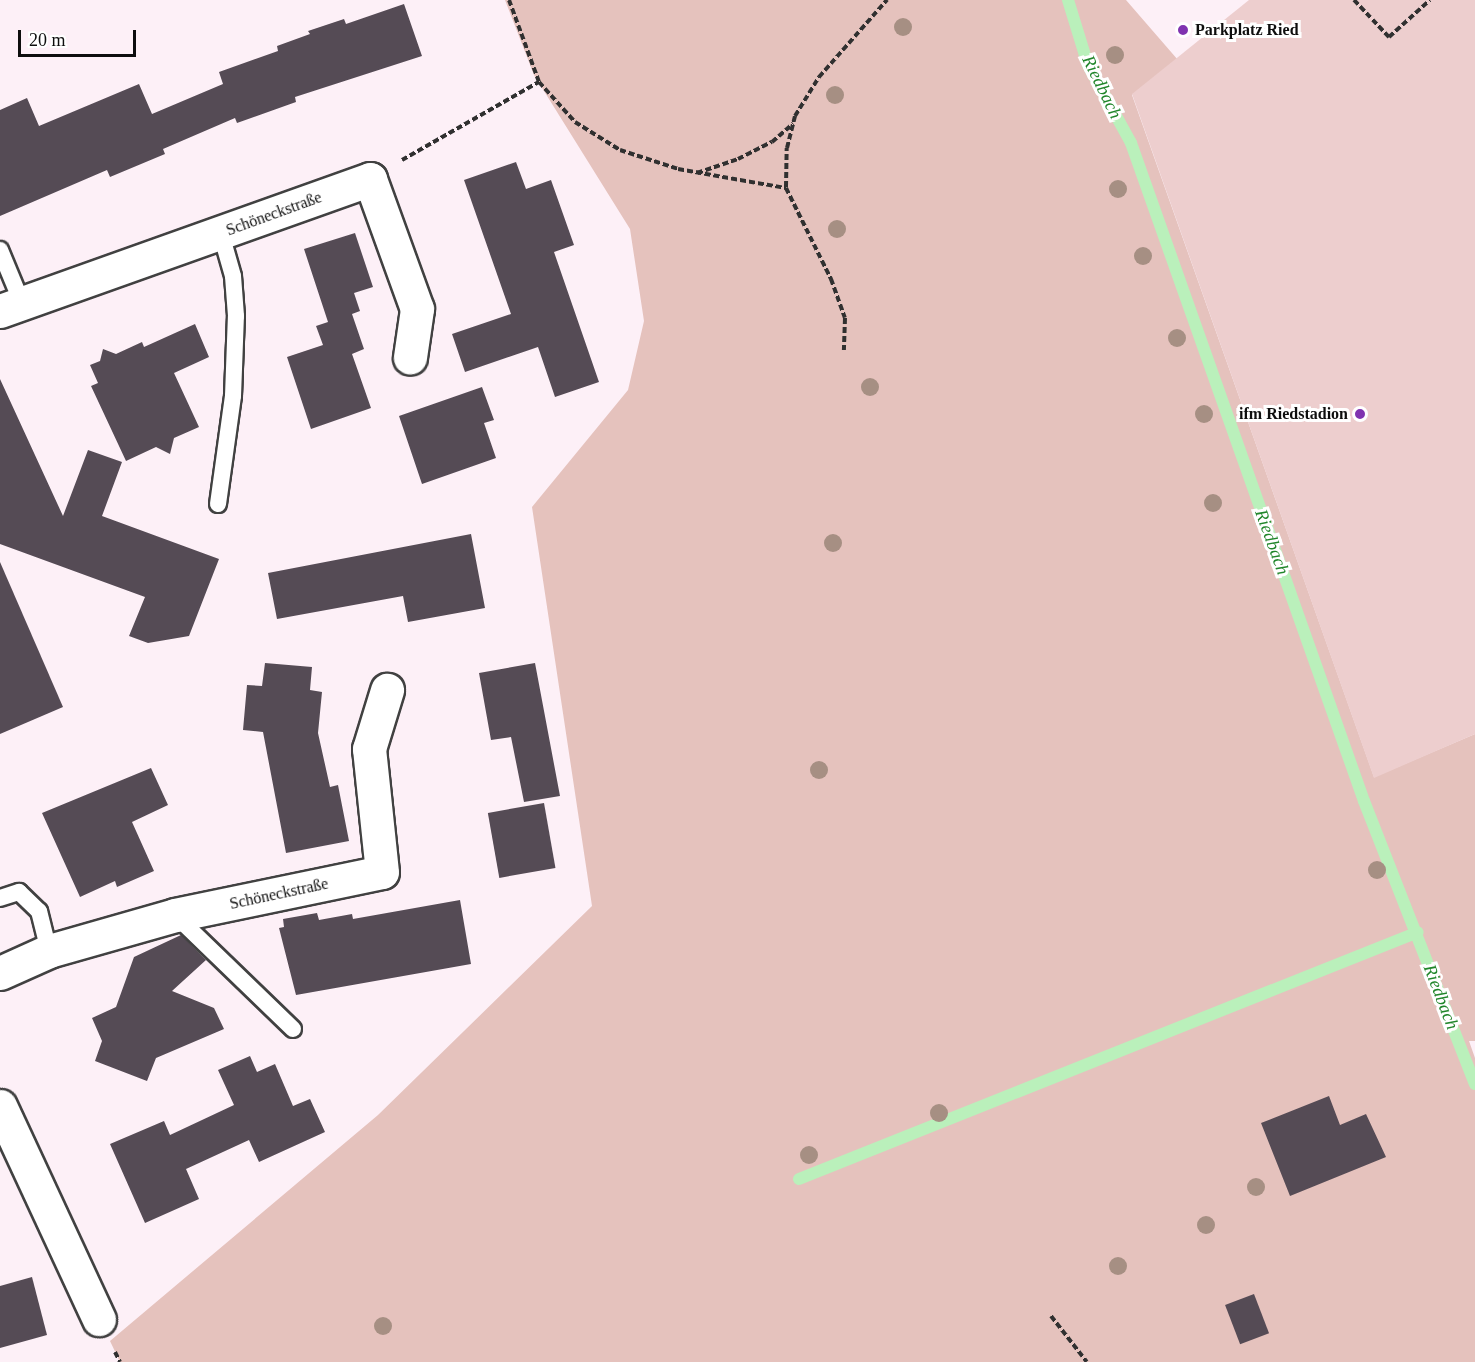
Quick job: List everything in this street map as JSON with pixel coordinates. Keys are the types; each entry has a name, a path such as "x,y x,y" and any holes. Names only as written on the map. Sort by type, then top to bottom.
{"street":[{"name":"Schöneckstraße","path":"11,307 221,234 370,178"},
{"path":"370,178 417,309 410,357"},
{"name":"Schöneckstraße","path":"0,973 49,951 175,915 382,873 369,749 387,690"},
{"path":"0,1106 99,1319"}],"lane":[{"path":"218,504 233,396 236,316 233,276 221,234"},
{"path":"0,250 11,307"},
{"path":"0,898 19,892 39,912 49,951"},
{"path":"175,915 293,1029"}],"path":[{"path":"509,0 539,82 575,122 620,150 696,174 786,188"},
{"path":"844,350 845,318 835,289 786,188 787,148 793,123 819,77 887,0"},
{"path":"1353,0 1389,37 1430,0"},
{"path":"370,178 539,82"},
{"path":"696,174 755,151 793,123"},
{"path":"1051,1316 1087,1362"}],"shaded area":[{"path":"505,0 1126,0 1178,60 1132,95 1374,777 1475,734 1475,1041 1469,1041 1475,1058 1475,1362 120,1362 110,1341 378,1115 592,906 532,507 628,390 644,321 630,229 534,75"},
{"name":"ifm Riedstadion","path":"1249,0 1475,0 1475,734 1374,778 1132,94"}],"building":[{"path":"404,4 422,56 295,97 296,102 237,123 235,118 163,149 165,154 110,177 107,170 0,216 0,110 27,98 39,126 139,84 152,114 223,84 219,72 278,51 277,46 310,34 308,31 344,19 346,24"},
{"path":"516,162 526,189 551,180 574,245 554,252 599,382 555,397 538,347 465,372 452,334 511,314 464,180"},
{"path":"355,233 373,287 354,293 360,311 352,314 364,349 352,354 371,408 311,429 287,357 323,345 316,326 328,322 304,249"},
{"path":"195,324 209,357 174,373 199,427 174,438 170,454 156,447 126,461 91,386 98,383 90,365 100,361 103,349 116,354 142,342 144,347"},
{"path":"0,379 63,516 88,450 122,462 102,516 219,559 189,636 148,643 129,636 145,597 0,544"},
{"path":"482,387 494,420 484,423 496,458 422,484 399,416"},
{"path":"471,534 485,608 408,622 403,596 277,619 268,573"},
{"path":"0,562 63,707 0,734"},
{"path":"265,663 312,667 310,690 322,692 318,733 330,787 338,785 349,841 286,853 263,732 243,730 247,685 262,686"},
{"path":"535,663 560,796 524,802 511,737 491,740 479,673"},
{"path":"151,768 168,805 132,822 154,871 117,887 115,881 80,897 42,813"},
{"path":"544,803 555,868 499,878 488,813"},
{"path":"460,900 471,964 296,995 279,928 284,927 283,919 317,913 319,920 352,914 353,919"},
{"path":"181,935 206,960 172,991 214,1008 224,1029 156,1058 147,1081 95,1061 102,1041 92,1018 116,1007 134,957"},
{"path":"250,1056 257,1072 275,1064 293,1106 310,1099 325,1132 259,1162 249,1140 186,1169 199,1199 145,1223 110,1144 164,1121 170,1135 234,1105 218,1070"},
{"path":"1329,1096 1340,1125 1366,1114 1386,1157 1290,1196 1261,1123"},
{"path":"32,1277 47,1335 0,1348 0,1286"},
{"path":"1254,1294 1269,1333 1240,1344 1225,1305"}],"waterway":[{"name":"Riedbach","path":"1068,0 1088,65 1131,143 1364,801 1475,1084"},
{"path":"799,1179 1418,932"}],"place":[{"name":"Parkplatz Ried","path":"1183,30"},
{"name":"ifm Riedstadion","path":"1360,414"}]}
